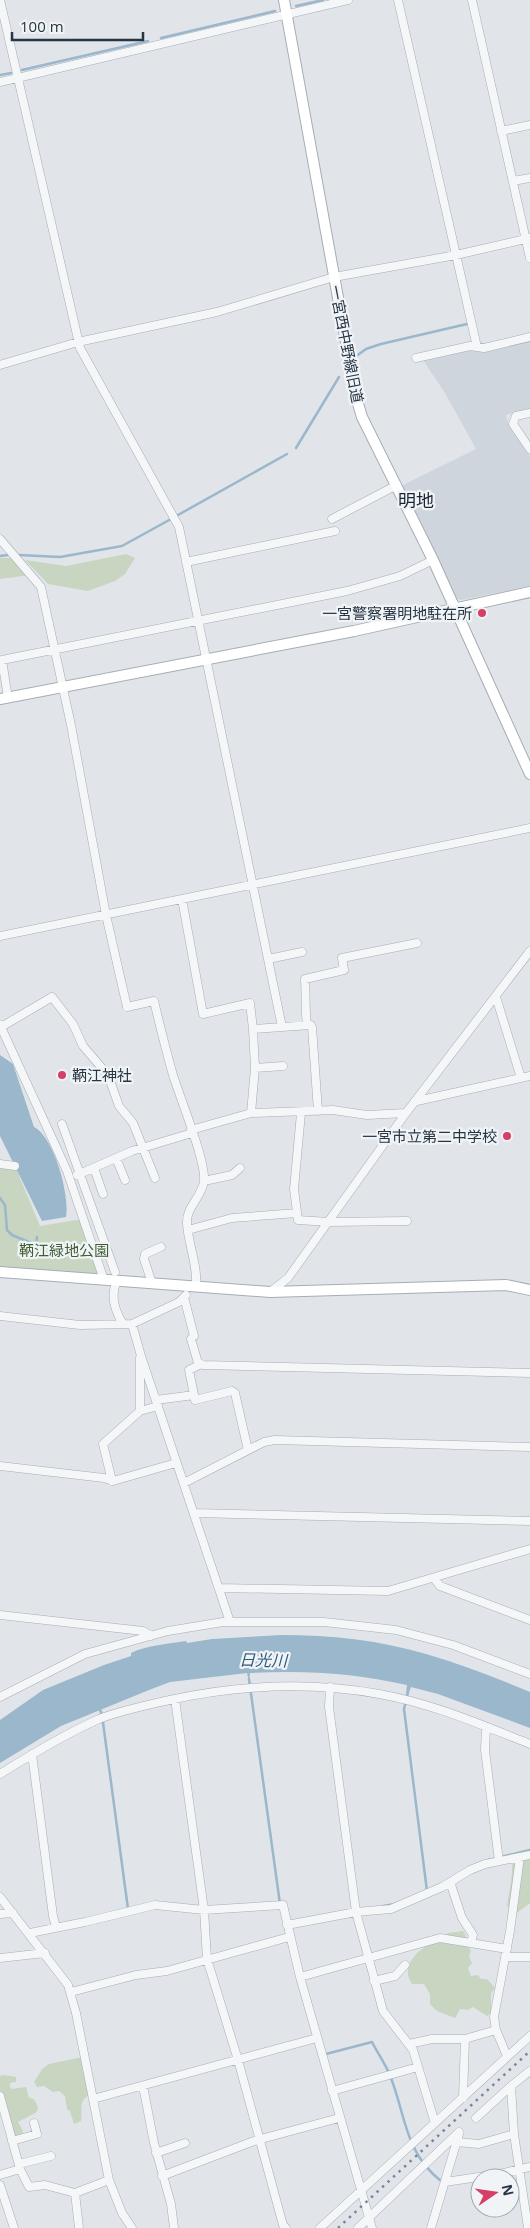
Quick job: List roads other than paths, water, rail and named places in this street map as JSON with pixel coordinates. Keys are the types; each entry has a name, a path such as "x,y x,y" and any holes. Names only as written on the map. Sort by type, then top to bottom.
{"street":[{"path":"0,0 78,342 179,527 282,1027"},
{"name":"一宮西中野線旧道","path":"284,0 334,277 362,417 433,560 525,754 530,774"},
{"path":"0,82 348,0"},
{"path":"398,0 477,347"},
{"path":"472,0 512,181 528,238 530,258"},
{"path":"501,131 530,125"},
{"path":"512,181 530,178"},
{"path":"0,365 78,342 217,312 334,277 456,255 528,238"},
{"path":"416,358 470,346 484,348 530,337"},
{"path":"530,413 516,416 513,424 530,449"},
{"path":"332,519 396,485"},
{"path":"186,562 335,531"},
{"path":"0,539 41,587 63,687 106,915 127,1007 154,1001 173,1074 192,1132 204,1181 187,1216 188,1230 197,1267 193,1286 179,1302 132,1324 80,1325 0,1316"},
{"path":"433,560 400,576 346,590 2,660 4,698 354,631 530,592"},
{"path":"0,936 254,886 530,828"},
{"path":"182,899 203,1014 250,1003 254,1029 256,1068 251,1113"},
{"path":"307,1026 304,1007 306,1001 305,979 344,970 342,958 417,943"},
{"path":"270,1292 288,1278 406,1113 530,951"},
{"path":"268,959 302,952"},
{"path":"104,1280 69,1178 0,1026 52,997 73,1024 83,1046 108,1075 119,1106 133,1123 155,1178"},
{"path":"496,997 521,1078"},
{"path":"254,1029 311,1025 318,1111"},
{"path":"256,1068 283,1066"},
{"path":"417,1101 530,1076"},
{"path":"69,1178 144,1148 251,1113 333,1110 367,1115 406,1113"},
{"path":"301,1112 294,1189 298,1220 329,1222 408,1221"},
{"path":"62,1124 116,1277 113,1290 115,1304 123,1324"},
{"path":"116,1158 125,1180"},
{"path":"0,1164 14,1166"},
{"path":"94,1168 103,1194"},
{"path":"204,1181 232,1174 240,1168"},
{"path":"188,1230 232,1218 297,1214"},
{"path":"152,1283 144,1259 145,1254 161,1247"},
{"path":"0,1272 104,1280 116,1277 152,1283 270,1292 506,1285 530,1290"},
{"path":"184,1297 194,1336 191,1339 198,1363 201,1364"},
{"path":"132,1324 176,1464 230,1622"},
{"path":"140,1411 141,1356"},
{"path":"248,1450 235,1393 232,1392 195,1400 189,1370 201,1364 530,1373"},
{"path":"112,1481 103,1444 140,1411 157,1403 194,1395"},
{"path":"184,1483 264,1442 275,1440 530,1447"},
{"path":"0,1466 112,1481 176,1464"},
{"path":"194,1513 530,1521"},
{"path":"219,1588 388,1591 530,1549"},
{"path":"434,1578 440,1586 530,1620"},
{"path":"0,1615 143,1631 151,1636"},
{"path":"0,1697 85,1654 168,1631 230,1622 324,1622 396,1630 453,1645 530,1674"},
{"path":"0,1774 32,1754 100,1719 175,1699 239,1688 287,1685 330,1687 381,1694 435,1709 530,1744"},
{"path":"330,1687 329,1707 356,1912 383,2011 413,2050 435,2123"},
{"path":"175,1699 204,1910 207,1959 238,2060 283,2225 286,2228"},
{"path":"486,1727 485,1750 499,1861"},
{"path":"32,1754 56,1927"},
{"path":"287,1925 356,1912 392,1909 450,1882 470,1870 499,1861 530,1855"},
{"path":"508,2056 496,2030 494,2017 506,1953 520,1857"},
{"path":"450,1882 462,1918 473,1935 471,1943"},
{"path":"0,1897 30,1933 68,1985 109,2180 122,2213 132,2228"},
{"path":"30,1933 155,1905 204,1910 282,1905 289,1937 339,2118 372,2228"},
{"path":"0,1914 13,1913"},
{"path":"70,1992 136,1975 167,1971 289,1937"},
{"path":"300,1977 440,1938 471,1943 506,1953 530,1957"},
{"path":"0,1958 45,1953"},
{"path":"374,1980 395,1976 405,1965"},
{"path":"409,2044 441,2038 465,2039 496,2030"},
{"path":"320,2228 530,2036"},
{"path":"93,2099 317,2038"},
{"path":"463,2098 465,2039"},
{"path":"332,2092 418,2067"},
{"path":"476,2118 511,2086 530,2072"},
{"path":"143,2086 156,2153 171,2204 174,2228"},
{"path":"511,2086 514,2134 521,2169 528,2228"},
{"path":"0,2096 19,2166 30,2187 45,2185 75,2192 109,2180"},
{"path":"162,2176 221,2152 339,2118"},
{"path":"12,2141 37,2134 34,2123"},
{"path":"358,2228 459,2132 431,2228"},
{"path":"456,2142 479,2144 514,2134"},
{"path":"156,2153 185,2144"},
{"path":"0,2175 19,2166 51,2156"},
{"path":"445,2182 530,2167"},
{"path":"0,2185 14,2228"},
{"path":"75,2192 79,2228"}],"water":[{"path":"0,1055 13,1064 34,1127 48,1142 54,1154 66,1195 66,1217 42,1221 0,1136"},
{"name":"日光川","path":"282,1635 336,1637 390,1645 439,1658 478,1672 530,1692 530,1728 438,1694 411,1687 408,1695 406,1694 407,1685 388,1681 329,1673 290,1672 250,1673 249,1682 247,1673 170,1682 61,1726 0,1763 0,1720 43,1690 131,1656 131,1653 137,1650 151,1646 186,1641 187,1643 212,1639"}],"waterway":[{"path":"296,6 323,0"},
{"path":"161,38 275,11"},
{"path":"22,70 148,41"},
{"path":"0,75 11,73"},
{"path":"355,357 366,349 381,344 467,324"},
{"path":"296,448 339,377"},
{"path":"178,515 287,454"},
{"path":"19,555 60,557 122,546 171,519"},
{"path":"0,556 8,555"},
{"path":"0,1198 5,1205 7,1230 12,1235 36,1245 37,1237"},
{"path":"249,1679 280,1904"},
{"path":"408,1692 404,1709 427,1891"},
{"path":"99,1707 102,1715 128,1909"},
{"path":"488,1860 530,1850"},
{"path":"383,1906 395,1904"},
{"path":"326,2054 372,2042 395,2088 412,2144 419,2157 441,2181"}],"railway":[{"path":"338,2228 530,2051"}],"place":[{"name":"一宮警察署明地駐在所","path":"482,613"},
{"name":"鞆江神社","path":"62,1075"},
{"name":"一宮市立第二中学校","path":"507,1136"}],"district":[{"name":"明地","path":"416,500"}],"park label":[{"name":"鞆江緑地公園","path":"64,1250"}]}
